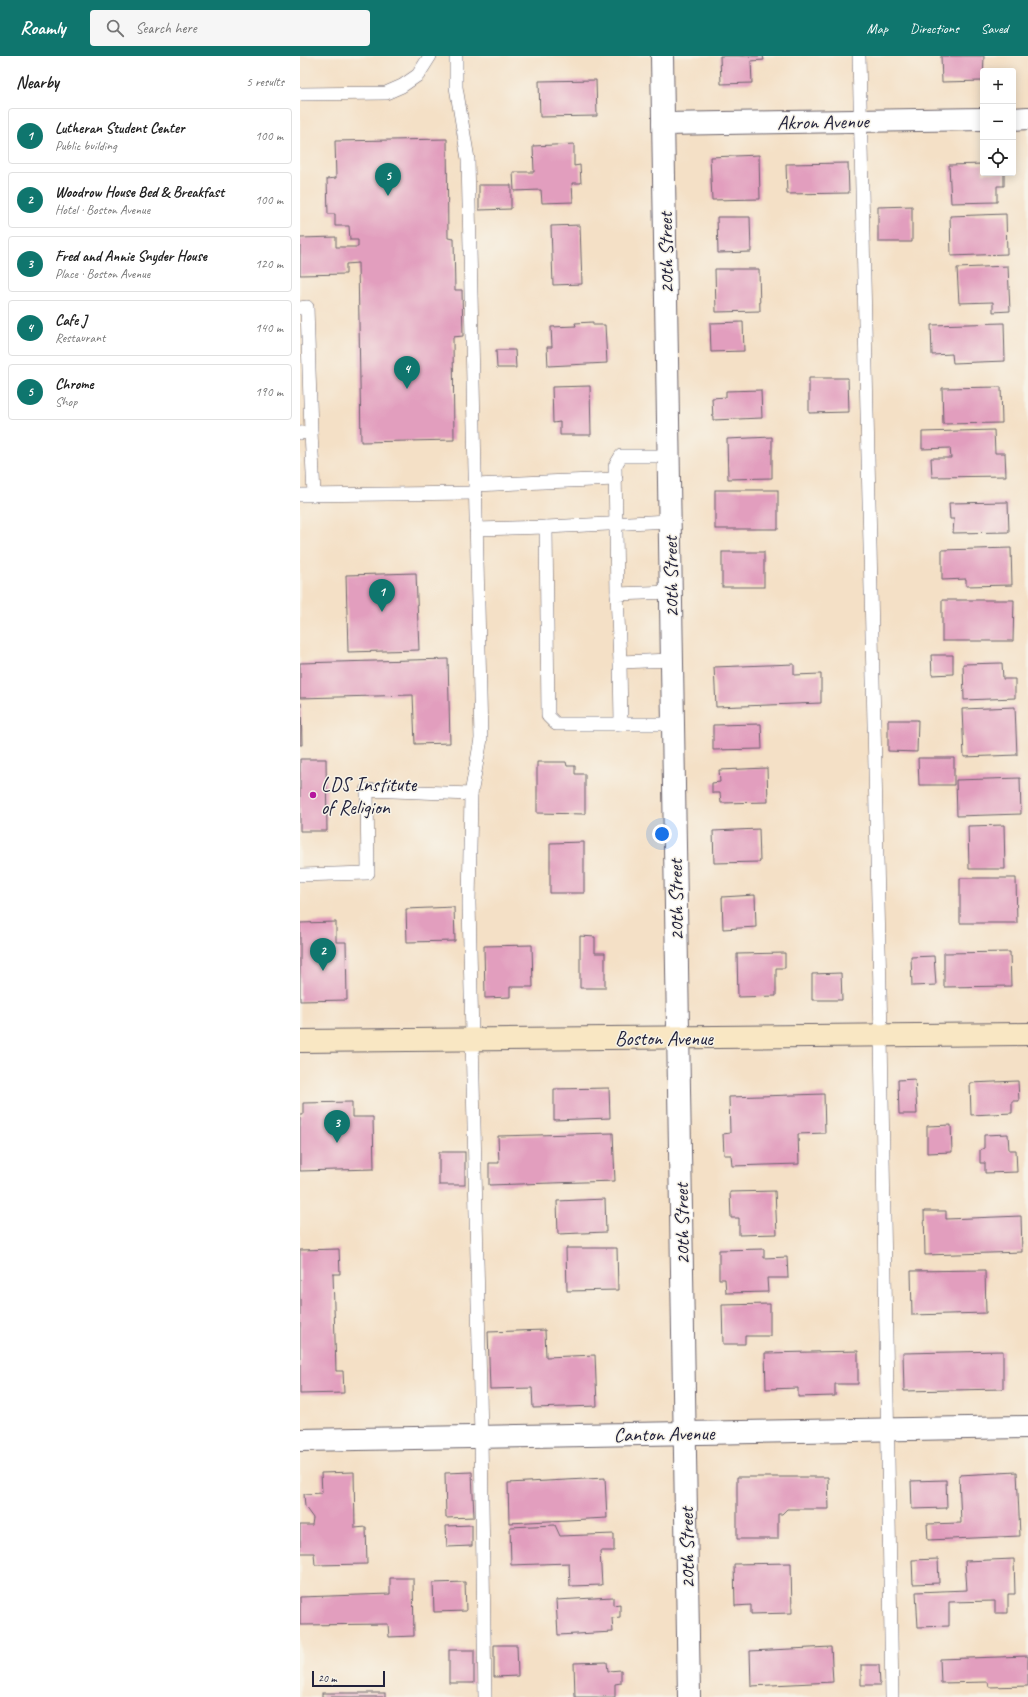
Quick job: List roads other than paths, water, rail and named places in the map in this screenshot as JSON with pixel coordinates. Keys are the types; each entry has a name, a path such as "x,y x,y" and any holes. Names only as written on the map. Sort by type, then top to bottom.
{"street":[{"name":"20th Street","path":"662,56 689,1697"},
{"path":"1016,119 1028,118"},
{"name":"Akron Avenue","path":"663,124 980,119"},
{"name":"Boston Avenue","path":"300,1041 471,1038 679,1038 1028,1034"},
{"name":"Canton Avenue","path":"300,1440 1028,1427"}],"lane":[{"path":"300,94 386,93 402,86 418,74 430,56"},
{"path":"456,56 456,88 468,159 481,739 471,794 468,903 481,1437 485,1697"},
{"path":"859,56 881,1036 892,1697"},
{"path":"300,308 307,308 306,433 314,495"},
{"path":"622,724 617,594 615,466 621,456 669,456"},
{"path":"300,495 476,489 616,479"},
{"path":"476,529 670,521"},
{"path":"546,527 548,716 556,724 674,724"},
{"path":"617,594 671,592"},
{"path":"620,662 672,660"},
{"path":"300,875 368,873 367,790 471,794"}],"place":[{"name":"Chrome","path":"388,196"},
{"name":"Cafe J","path":"407,389"},
{"name":"Lutheran Student Center","path":"382,612"},
{"name":"LDS Institute of Religion","path":"313,795"},
{"name":"Woodrow House Bed & Breakfast","path":"323,971"},
{"name":"Fred and Annie Snyder House","path":"337,1143"}]}
